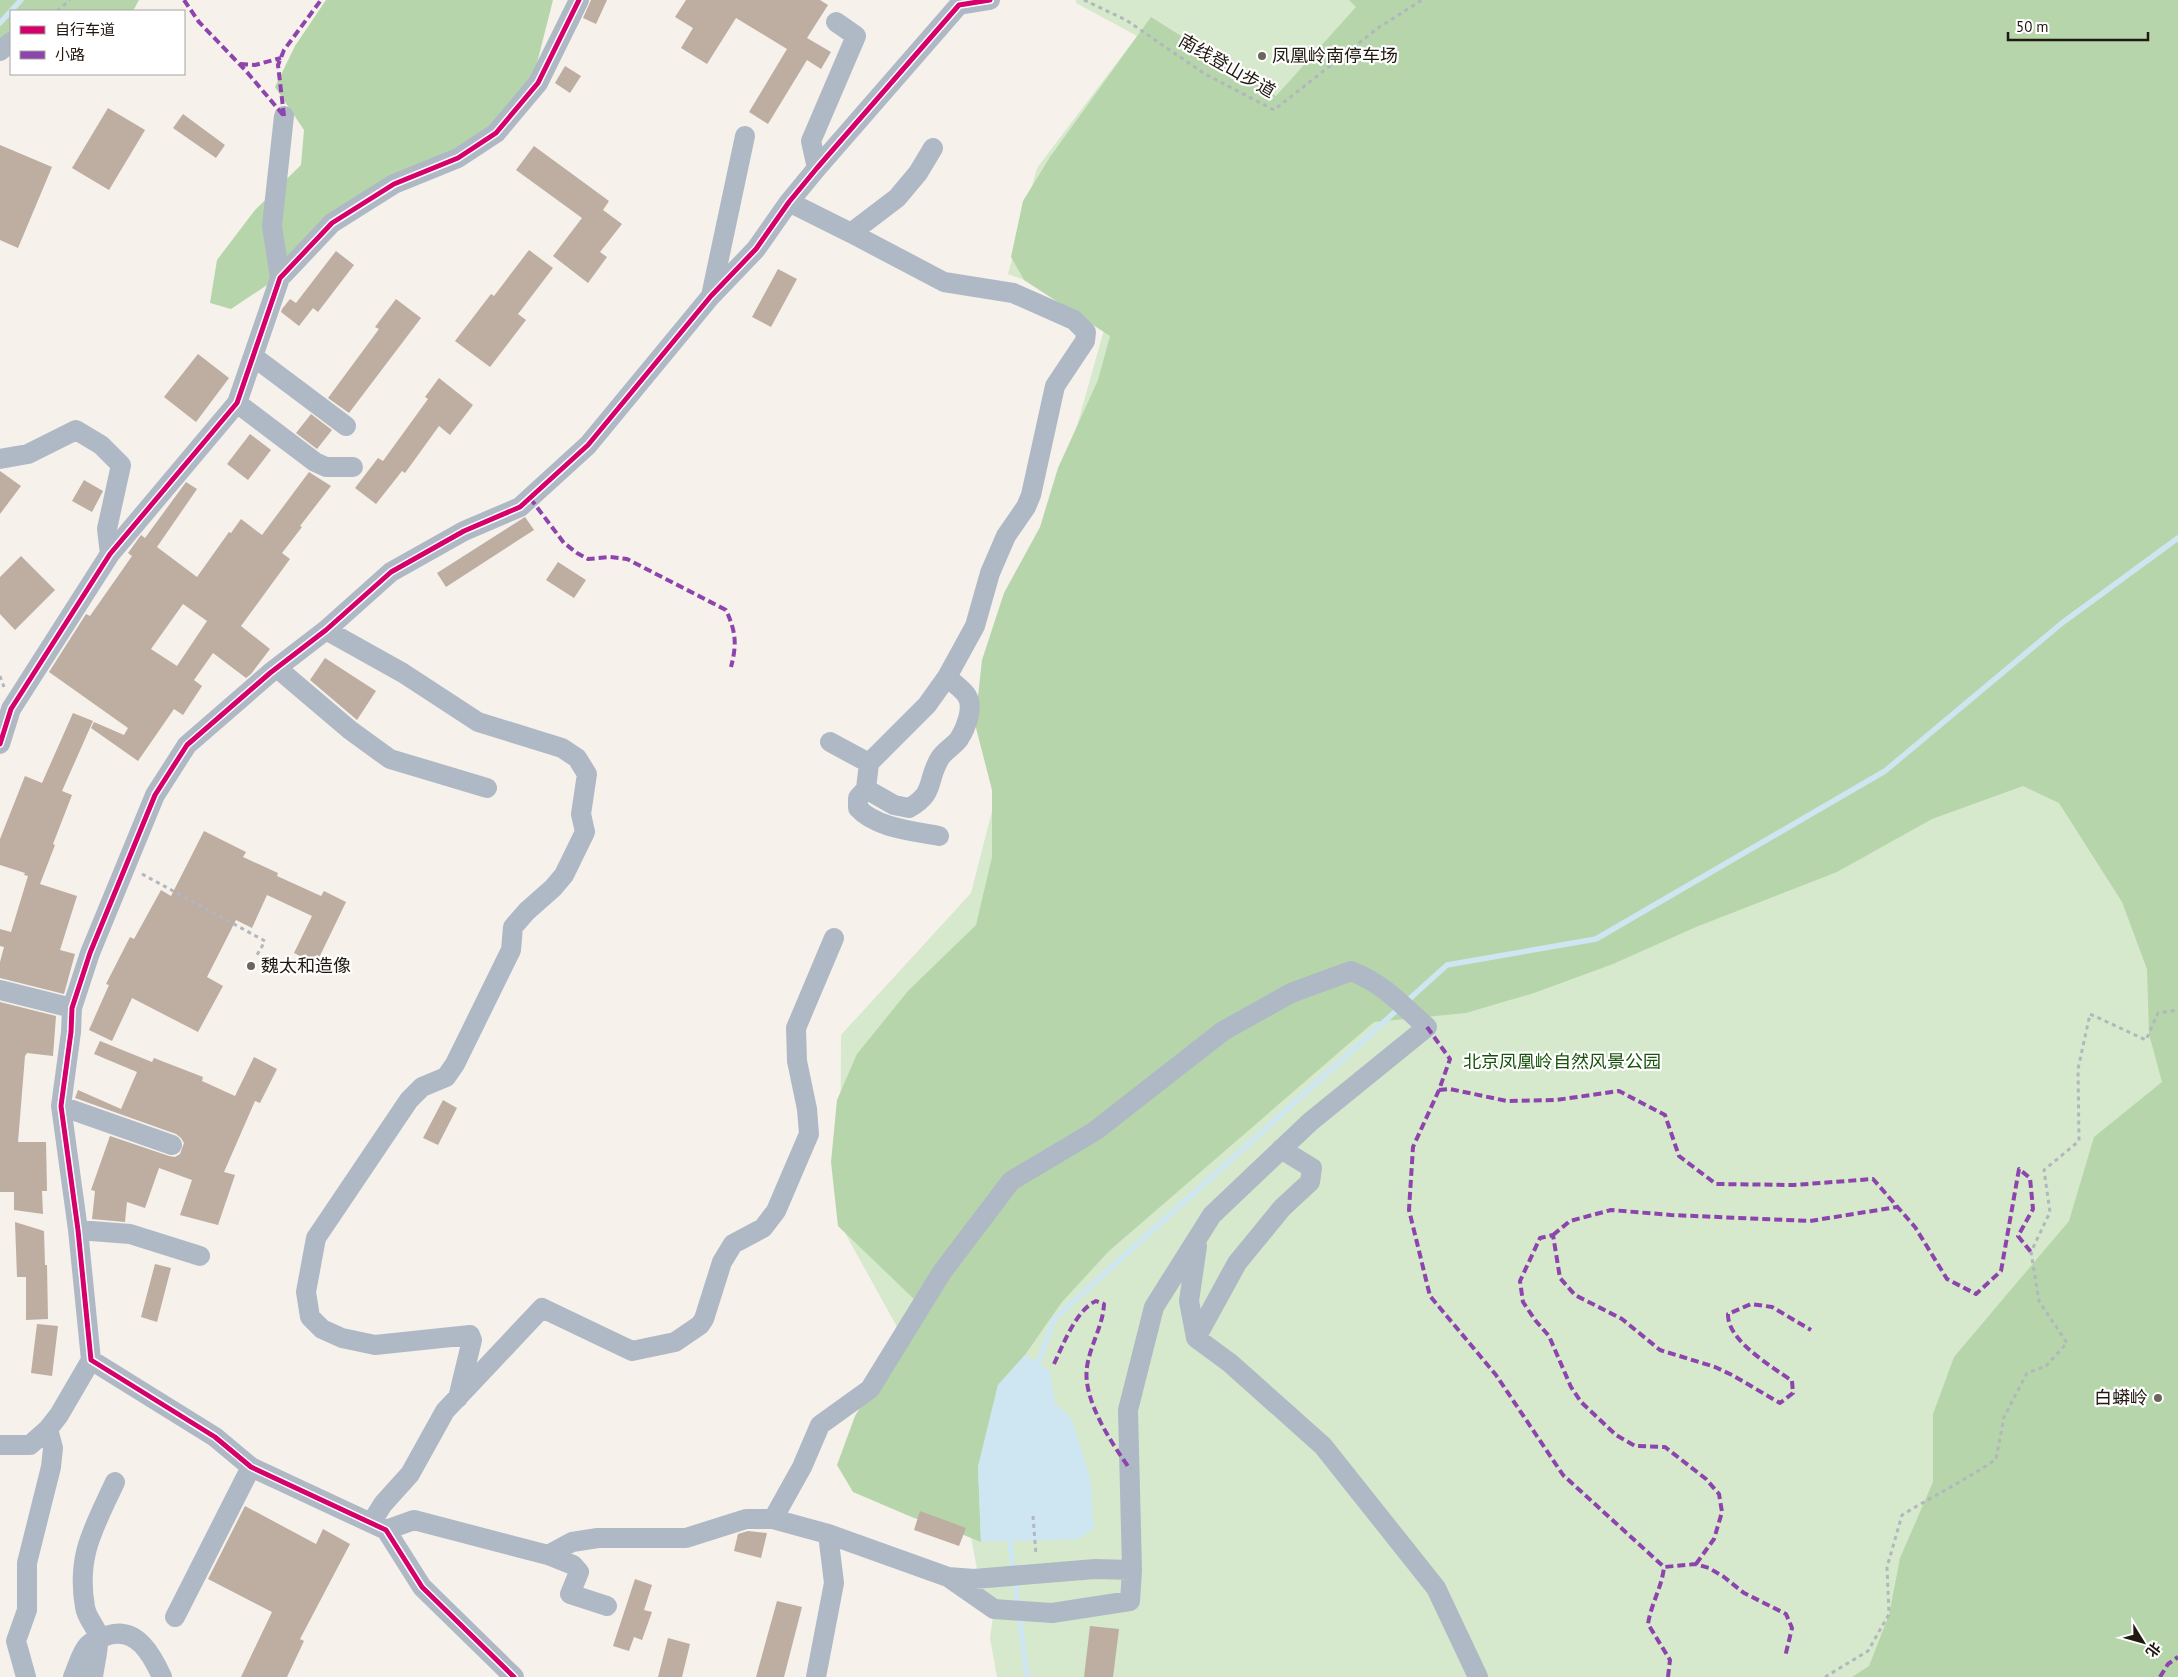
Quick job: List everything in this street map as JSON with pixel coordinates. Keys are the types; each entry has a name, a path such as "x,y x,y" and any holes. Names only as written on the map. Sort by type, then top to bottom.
{"street":[{"path":"0,744 11,709 110,554 237,403 280,278 332,223 394,184 458,158 496,133 538,83 578,0"},
{"path":"0,1445 30,1445 48,1429 91,1360 78,1230 61,1106 71,1032 72,1008 90,953 155,795 188,745 277,668 326,630 391,572 464,531 520,507 588,445 711,296 756,249 789,202 817,168 960,2 990,0"},
{"path":"817,168 811,141 856,36 836,22"},
{"path":"0,51 10,43"},
{"path":"280,278 272,226 284,116"},
{"path":"711,296 745,136"},
{"path":"851,233 897,198 918,173 932,148"},
{"path":"789,202 944,282 1013,293 1074,320 1086,332 1085,341 1055,386 1028,501 1006,536 990,573 975,626 947,677 927,705 869,763 866,789 858,798 858,808 878,822 939,836"},
{"path":"254,357 346,426"},
{"path":"237,403 315,462 326,467 354,467"},
{"path":"0,459 28,454 76,430 101,445 121,465 107,529 110,554"},
{"path":"326,630 403,673 478,722 562,748 576,758 588,774 580,814 585,832 558,882 513,927 511,950 455,1064 446,1077 422,1087 409,1100 316,1238 306,1292 310,1317 322,1329 342,1338 375,1345 470,1335 472,1340 458,1398"},
{"path":"277,668 350,730 390,759 486,788"},
{"path":"866,789 894,805 909,808 921,801 929,790 940,757 958,740 967,722 971,706 966,695 947,677"},
{"path":"830,742 869,763"},
{"path":"379,1527 383,1504 410,1474 445,1411 542,1308 632,1351 675,1342 700,1325 704,1319 722,1262 733,1244 762,1228 776,1211 809,1134 797,1061 796,1028 834,938"},
{"path":"548,1555 572,1542 598,1538 686,1538 746,1518 772,1519 828,1534 948,1577 994,1609 1052,1613 1130,1601 1132,1570 1128,1410 1154,1307 1212,1215 1310,1122 1427,1027 1411,1014 1394,995 1352,971 1291,993 1223,1031 1095,1131 1011,1180 942,1272 870,1389 820,1424 802,1467 772,1519"},
{"path":"0,990 72,1008"},
{"path":"61,1106 172,1146"},
{"path":"1196,1338 1237,1263 1282,1208 1310,1182 1312,1168 1281,1149"},
{"path":"78,1230 130,1234 200,1256"},
{"path":"1201,1232 1195,1255 1189,1301 1196,1338 1230,1363 1323,1446 1436,1588 1478,1677"},
{"path":"91,1360 215,1437 251,1467 379,1527 422,1587 514,1677"},
{"path":"26,1677 16,1641 27,1610 27,1563 51,1467 53,1448 48,1429"},
{"path":"175,1618 251,1467"},
{"path":"93,1677 99,1638 89,1621 85,1608 82,1570 86,1545 115,1482"},
{"path":"379,1527 414,1520 548,1555 573,1565 579,1572 570,1594 607,1606"},
{"path":"816,1677 834,1583 828,1534"},
{"path":"948,1577 974,1579 1095,1569 1132,1570"},
{"path":"73,1677 87,1646 99,1638 117,1633 135,1637 150,1656 162,1677"}],"path":[{"path":"58,10 70,0"},
{"path":"126,866 265,941 257,955"},
{"path":"1825,1677 1868,1651 1889,1614 1887,1567 1902,1515 1936,1494 1966,1480 1996,1459 2004,1417 2027,1372 2046,1366 2067,1344 2039,1302 2030,1252 2050,1212 2044,1170 2079,1141 2078,1069 2090,1014 2146,1040 2158,1013 2178,1010"},
{"path":"1033,1516 1037,1574"}],"green space":[{"path":"0,0 139,0 134,10 10,10 10,35 0,44"},
{"path":"326,0 553,0 536,67 508,115 325,234 270,283 231,309 210,303 217,260 255,210 301,165 304,130 275,87 295,46"},
{"name":"北京凤凰岭自然风景公园","path":"1076,0 2178,0 2178,1677 997,1677 990,1638 994,1609 981,1591 966,1510 901,1334 840,1224 841,1035 971,893 1010,741 1066,465 1109,312 1008,274 1037,168 1137,36 1076,3"},
{"name":"北京凤凰岭自然风景公园","path":"1349,0 2178,0 2178,1677 1852,1677 1869,1666 1889,1615 1900,1558 1933,1482 1933,1414 1954,1357 2069,1221 2094,1137 2162,1082 2149,1034 2147,969 2122,902 2059,803 2023,786 1932,819 1837,872 1696,927 1613,964 1534,993 1466,1013 1374,1022 1109,1251 1062,1302 1025,1355 998,1385 978,1467 981,1542 944,1527 914,1518 853,1492 837,1465 855,1416 900,1342 916,1301 838,1226 831,1162 837,1100 857,1054 908,991 976,925 992,857 992,790 975,724 982,660 1004,593 1040,527 1058,468 1098,380 1110,336 1024,280 1011,257 1023,201 1050,157 1151,17 1276,96 1356,7"}],"water":[{"path":"1025,1355 1050,1371 1055,1403 1072,1419 1090,1477 1094,1529 1077,1539 981,1542 978,1467 998,1385"}],"building":[{"path":"591,0 607,0 596,24 583,18"},
{"path":"686,0 820,0 828,5 807,38 831,52 821,69 807,60 768,124 749,112 787,49 736,18 707,64 681,48 693,28 675,17"},
{"path":"565,66 581,76 570,93 555,83"},
{"path":"108,108 145,130 109,190 72,168"},
{"path":"183,114 225,145 216,158 173,128"},
{"path":"0,145 52,167 18,248 0,240"},
{"path":"534,146 609,201 603,210 622,224 600,252 607,257 588,283 553,256 582,218 516,170"},
{"path":"529,250 553,268 518,314 526,320 490,367 455,341 491,294 494,296"},
{"path":"336,251 354,265 318,312 313,308 299,326 281,312 282,309 290,299 296,303"},
{"path":"778,269 797,279 771,327 752,317"},
{"path":"396,299 421,318 349,413 328,398 379,329 375,327"},
{"path":"198,354 229,378 196,422 164,397"},
{"path":"439,378 473,405 450,435 439,426 405,473 402,471 376,504 355,488 378,458 383,461 428,399 425,397"},
{"path":"311,414 332,430 317,449 296,433"},
{"path":"250,434 271,450 248,480 227,464"},
{"path":"0,471 21,486 0,514"},
{"path":"309,472 331,486 282,553 290,559 241,626 270,649 251,674 246,678 213,653 194,680 202,686 183,715 174,709 138,761 91,728 94,722 124,735 128,728 49,672 86,614 90,616 132,556 128,553 141,535 145,538 186,482 197,489 157,547 197,577 229,532 231,533 241,519 262,535","holes":["183,604 207,621 177,666 151,649"]},
{"path":"84,480 103,491 92,512 72,501"},
{"path":"525,517 534,530 446,587 437,573"},
{"path":"21,556 55,590 15,630 0,614 0,577"},
{"path":"558,562 586,580 574,598 546,580"},
{"path":"325,658 376,691 357,720 310,680"},
{"path":"73,713 93,721 62,791 72,795 40,884 77,896 60,950 75,954 64,994 0,978 0,962 4,947 0,946 0,929 11,932 28,876 24,875 25,873 0,865 0,839 25,776 42,783"},
{"path":"204,831 246,852 243,857 278,873 277,876 321,896 324,891 346,902 316,964 294,953 312,916 267,895 252,928 236,920 207,977 223,986 198,1032 132,998 112,1041 89,1030 109,985 106,984 130,937 134,939 161,890 171,896"},
{"path":"0,1002 56,1016 53,1056 27,1053 25,1056 18,1142 46,1142 47,1191 42,1191 43,1214 14,1210 14,1192 0,1192"},
{"path":"100,1041 152,1062 154,1058 203,1077 202,1081 235,1096 254,1057 277,1069 260,1103 255,1101 224,1172 235,1175 218,1225 180,1215 192,1180 159,1168 145,1208 127,1202 125,1222 92,1219 95,1191 91,1190 110,1136 175,1157 180,1154 184,1143 176,1134 75,1098 78,1090 121,1109 137,1072 94,1054"},
{"path":"443,1100 457,1108 438,1145 423,1138"},
{"path":"15,1222 44,1231 48,1319 26,1320 26,1277 17,1277"},
{"path":"155,1264 171,1268 157,1322 141,1317"},
{"path":"37,1324 58,1326 52,1376 31,1373"},
{"path":"245,1506 316,1544 323,1529 350,1544 300,1639 304,1641 287,1677 241,1677 272,1612 208,1579"},
{"path":"920,1511 966,1528 959,1546 914,1530"},
{"path":"748,1531 767,1533 761,1558 734,1551 738,1534"},
{"path":"635,1579 652,1585 644,1610 652,1612 642,1640 634,1637 629,1651 613,1646"},
{"path":"777,1601 802,1607 784,1677 756,1677"},
{"path":"1090,1626 1119,1629 1113,1677 1084,1677"},
{"path":"668,1638 690,1644 682,1677 658,1677"}],"waterway":[{"path":"12,10 21,0"},
{"path":"0,23 10,12"},
{"path":"1036,1369 1054,1319 1447,965 1596,939 1885,771 2062,623 2178,538"},
{"path":"1009,1534 1027,1677"}],"marked path":[{"path":"184,0 199,22 246,71 284,116"},
{"path":"284,116 278,65 284,50 321,0"},
{"path":"240,64 255,65 281,58"},
{"path":"530,498 564,543 577,553 588,559 610,557 627,559 726,610 732,625 734,638 731,667"},
{"path":"1427,1027 1450,1059 1439,1090 1413,1147 1409,1210 1430,1296 1496,1375 1563,1475 1664,1567"},
{"path":"1439,1090 1450,1089 1507,1101 1556,1100 1619,1091 1665,1115 1679,1156 1716,1184 1794,1185 1873,1179 1915,1227 1947,1279 1976,1294 2001,1271 2019,1169 2030,1178 2033,1209 2018,1236 2031,1252"},
{"path":"1553,1235 1570,1221 1611,1210 1671,1215 1810,1221 1897,1207"},
{"path":"1696,1564 1714,1539 1722,1512 1719,1494 1706,1479 1665,1447 1635,1446 1616,1435 1581,1402 1571,1387 1549,1336 1523,1302 1520,1281 1540,1238 1553,1235 1560,1278 1575,1295 1622,1319 1660,1350 1715,1367 1780,1403 1793,1393 1792,1381 1763,1361 1743,1343 1735,1334 1728,1314 1751,1304 1772,1307 1811,1330"},
{"path":"1054,1364 1066,1338 1082,1312 1096,1301 1104,1304 1087,1367 1089,1393 1107,1434 1130,1469"},
{"path":"1668,1677 1670,1660 1648,1624 1664,1567 1696,1564 1709,1568 1744,1593 1786,1614 1792,1628 1785,1657"},
{"path":"2160,1677 2168,1664 2178,1657"}],"cycle path":[{"path":"0,744 11,709 110,554 237,403 280,278 332,223 394,184 458,158 496,133 538,83 579,0"},
{"path":"514,1677 422,1587 386,1530 251,1467 215,1437 91,1360 78,1230 61,1106 71,1032 72,1008 90,953 155,795 187,745 270,673 326,630 391,572 464,531 520,507 588,445 711,296 756,249 789,202 817,168 959,5 990,0"}],"place":[{"name":"凤凰岭南停车场","path":"1262,56"},
{"name":"魏太和造像","path":"251,966"},
{"name":"白蟒岭","path":"2158,1398"}]}
